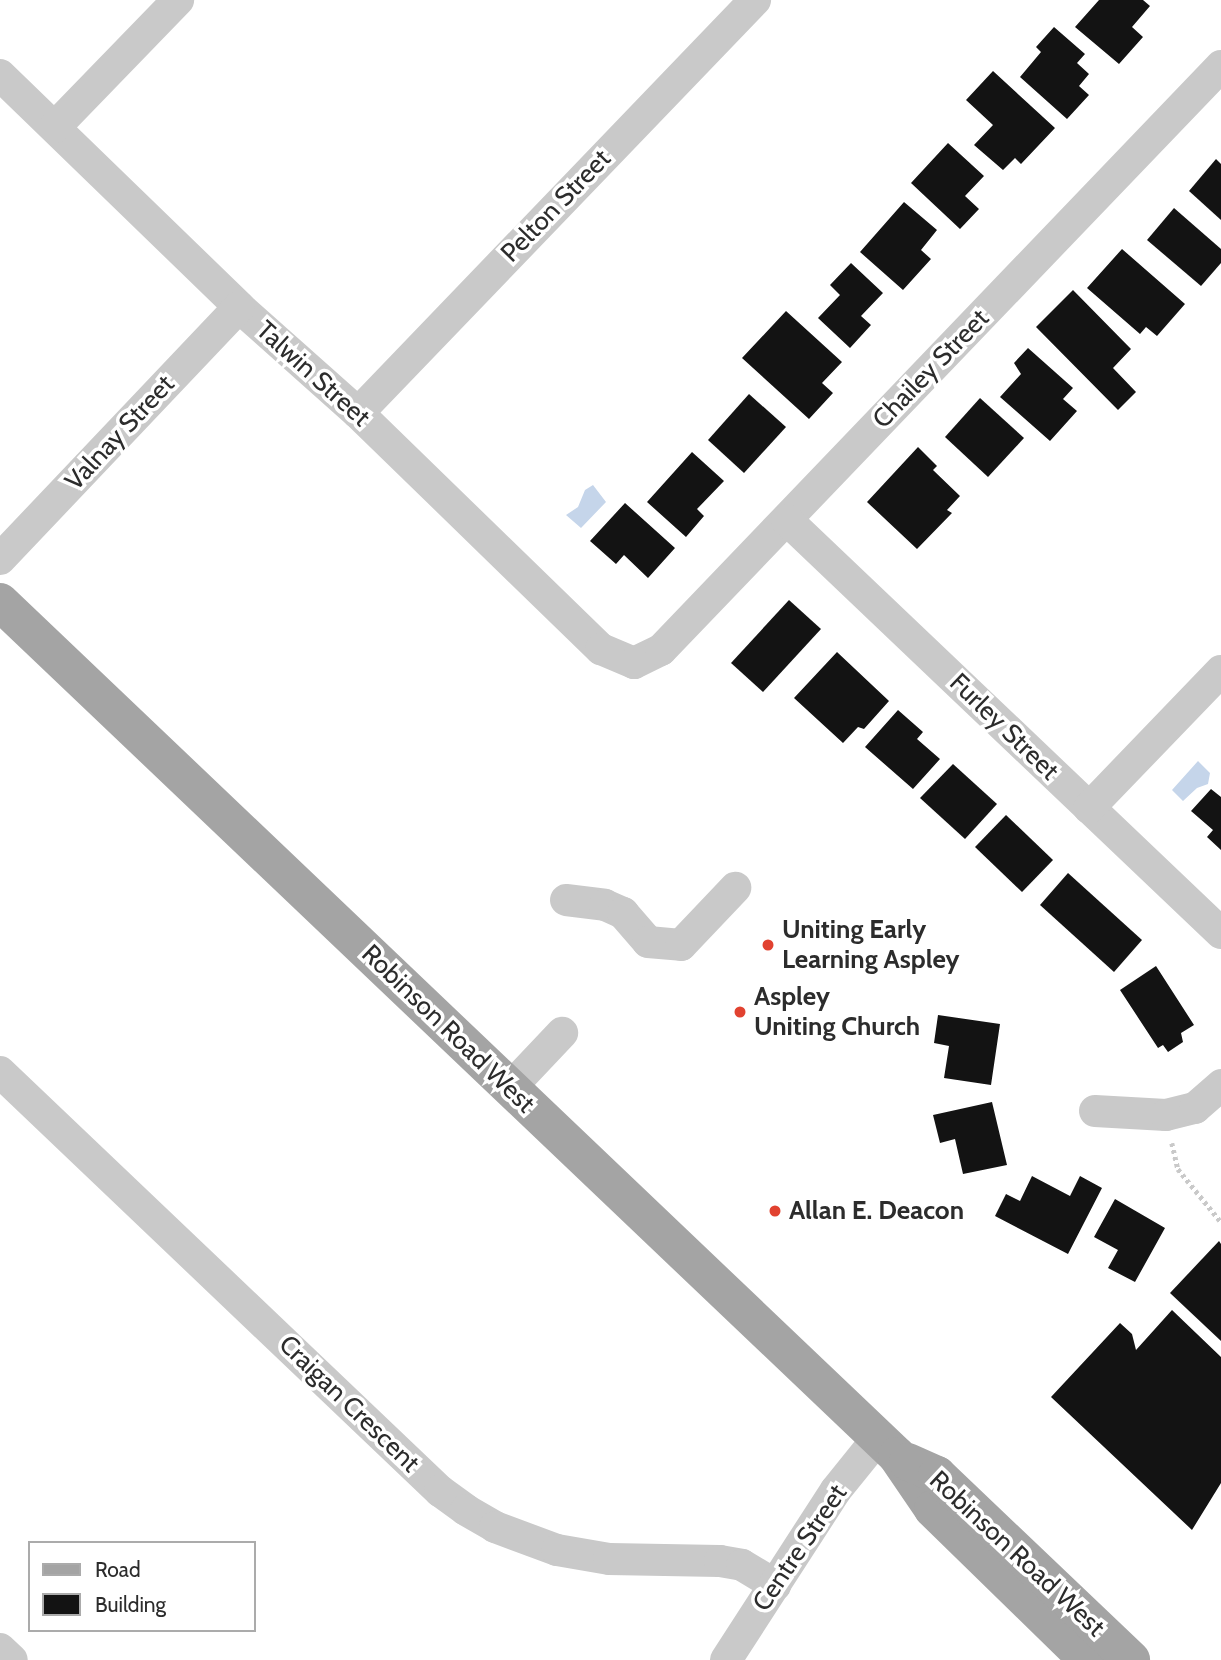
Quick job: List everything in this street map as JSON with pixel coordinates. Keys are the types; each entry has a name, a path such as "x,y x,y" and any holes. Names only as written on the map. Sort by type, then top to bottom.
{"main road":[{"name":"Robinson Road West","path":"0,602 888,1447 933,1509 1087,1660"},
{"name":"Robinson Road West","path":"888,1447 937,1475 1131,1660"}],"street":[{"path":"55,127 178,0"},
{"name":"Pelton Street","path":"358,413 755,0"},
{"name":"Chailey Street","path":"634,663 661,650 1221,66"},
{"name":"Talwin Street","path":"0,75 239,307 358,413 601,649 634,663"},
{"name":"Valnay Street","path":"0,559 239,307"},
{"name":"Furley Street","path":"787,520 1221,933"},
{"path":"1089,808 1221,671"},
{"path":"566,900 605,905 623,913 642,949 681,945 735,888"},
{"path":"510,1088 562,1033"},
{"name":"Craigan Crescent","path":"0,1072 440,1491 466,1510 495,1527 557,1550 609,1559 720,1561 742,1565 775,1585"},
{"path":"1095,1111 1166,1115 1195,1108 1221,1085"},
{"name":"Centre Street","path":"726,1660 836,1490 888,1447"},
{"path":"0,1649 12,1660"}],"path":[{"path":"1166,1115 1178,1169 1221,1222"}],"water":[{"path":"593,485 606,502 581,528 566,515 578,507 585,490"},
{"path":"1198,761 1210,773 1208,784 1197,788 1183,801 1172,790"}],"building":[{"path":"1099,0 1143,0 1150,6 1132,27 1143,37 1119,64 1075,27"},
{"path":"1054,27 1085,54 1077,63 1089,74 1079,86 1089,95 1067,119 1020,77 1041,52 1036,47"},
{"path":"993,71 1055,128 1021,164 1015,158 1003,170 974,145 993,125 966,100"},
{"path":"948,143 984,176 965,196 979,209 960,229 911,183"},
{"path":"1216,159 1221,164 1221,220 1189,191"},
{"path":"904,202 937,230 921,250 931,259 903,290 860,252"},
{"path":"1174,208 1221,249 1221,263 1201,286 1147,240"},
{"path":"1122,249 1185,304 1157,336 1146,327 1140,334 1087,288"},
{"path":"851,263 883,293 861,316 871,325 850,348 818,318 840,295 830,285"},
{"path":"1073,290 1131,349 1113,368 1136,392 1118,410 1036,327"},
{"path":"786,311 842,362 822,383 833,393 809,419 742,358"},
{"path":"1028,348 1073,388 1063,399 1077,411 1050,441 1000,397 1021,374 1014,363"},
{"path":"749,394 786,427 744,473 708,440"},
{"path":"980,398 1024,438 988,477 945,437"},
{"path":"918,447 937,466 933,470 960,496 947,510 952,513 917,549 867,502"},
{"path":"692,452 724,481 697,509 704,516 686,537 647,502"},
{"path":"625,503 675,548 648,578 624,555 616,564 590,541"},
{"path":"789,600 821,629 763,692 731,663"},
{"path":"837,652 889,701 864,729 858,727 843,743 794,698"},
{"path":"898,710 923,732 917,739 940,759 913,789 865,747"},
{"path":"953,764 997,804 965,839 920,798"},
{"path":"1211,789 1221,797 1221,850 1207,837 1213,830 1191,811"},
{"path":"1006,815 1053,860 1022,892 975,847"},
{"path":"1068,873 1142,940 1114,972 1040,905"},
{"path":"1156,966 1194,1025 1181,1033 1183,1042 1168,1052 1163,1045 1158,1048 1120,990"},
{"path":"938,1015 1000,1024 991,1085 944,1078 949,1046 934,1043"},
{"path":"992,1102 1007,1165 963,1174 955,1139 940,1143 933,1115"},
{"path":"1032,1176 1070,1196 1080,1176 1102,1188 1068,1254 995,1216 1006,1194 1020,1201"},
{"path":"1115,1199 1165,1228 1135,1282 1108,1268 1118,1250 1094,1237"},
{"path":"1219,1241 1221,1244 1221,1341 1170,1293"},
{"path":"1172,1310 1221,1357 1221,1483 1192,1530 1051,1397 1120,1323 1132,1334 1136,1350"}],"place":[{"name":"Uniting Early Learning Aspley","path":"768,945"},
{"name":"Aspley Uniting Church","path":"740,1012"},
{"name":"Allan E. Deacon","path":"775,1211"}]}
